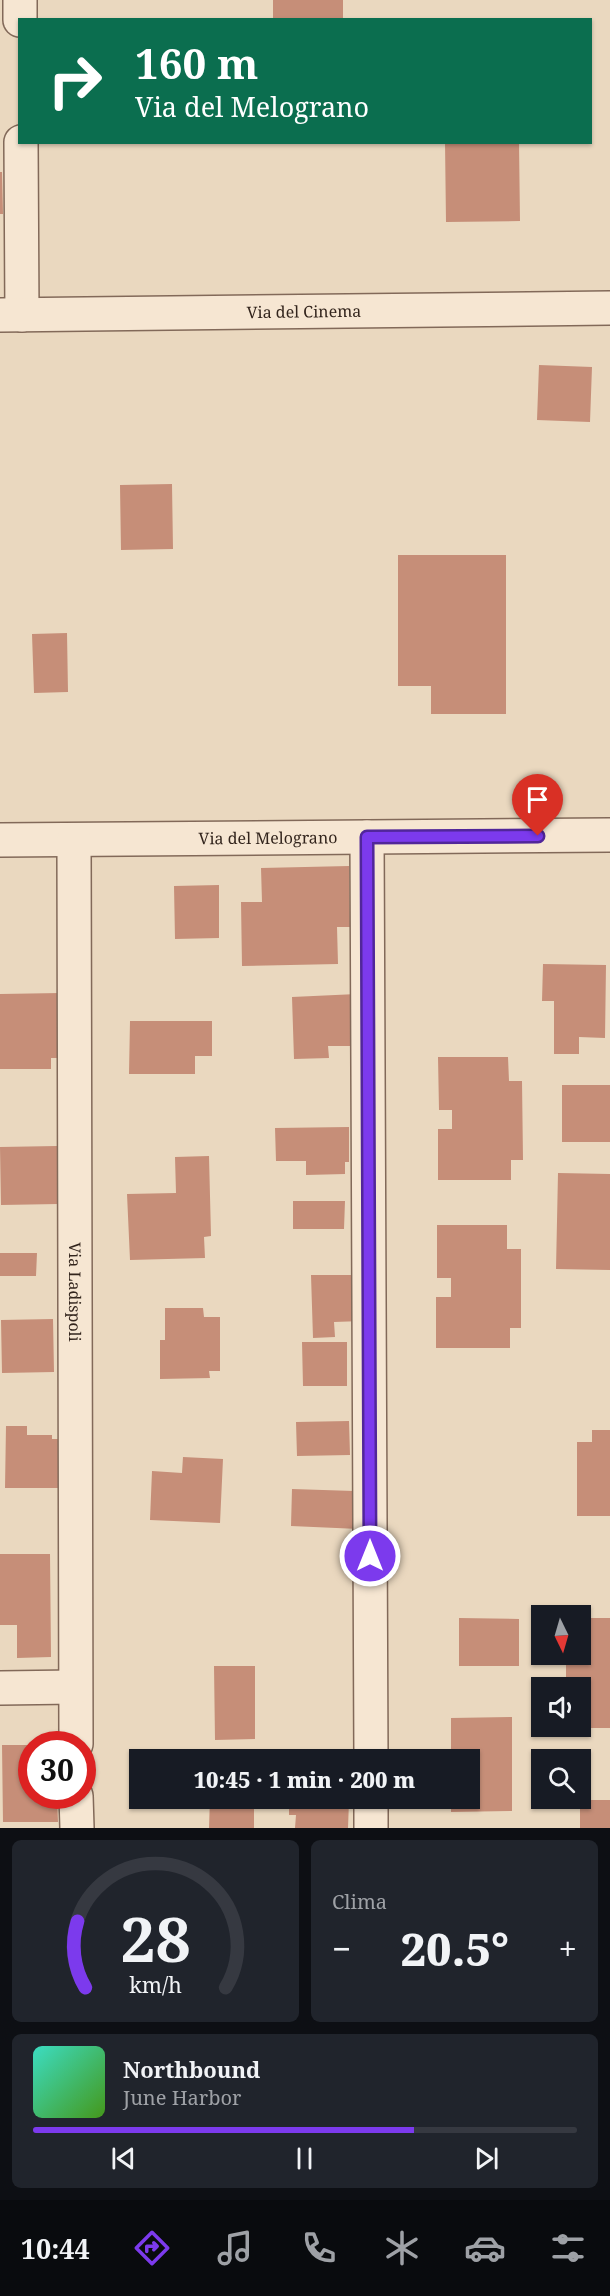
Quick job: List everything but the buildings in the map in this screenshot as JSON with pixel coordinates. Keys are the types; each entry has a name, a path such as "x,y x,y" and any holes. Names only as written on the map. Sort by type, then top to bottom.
{"street":[{"path":"20,0 20,18"},
{"path":"11,315 21,144"},
{"name":"Via del Cinema","path":"11,315 610,308"},
{"name":"Via del Melograno","path":"0,840 610,835"},
{"path":"367,837 371,1749"},
{"name":"Via Ladispoli","path":"74,840 76,1731"},
{"path":"0,1688 75,1687"},
{"path":"76,1809 77,1828"},
{"path":"371,1809 371,1828"}],"route":[{"path":"370,1556 367,837 538,836"}]}
